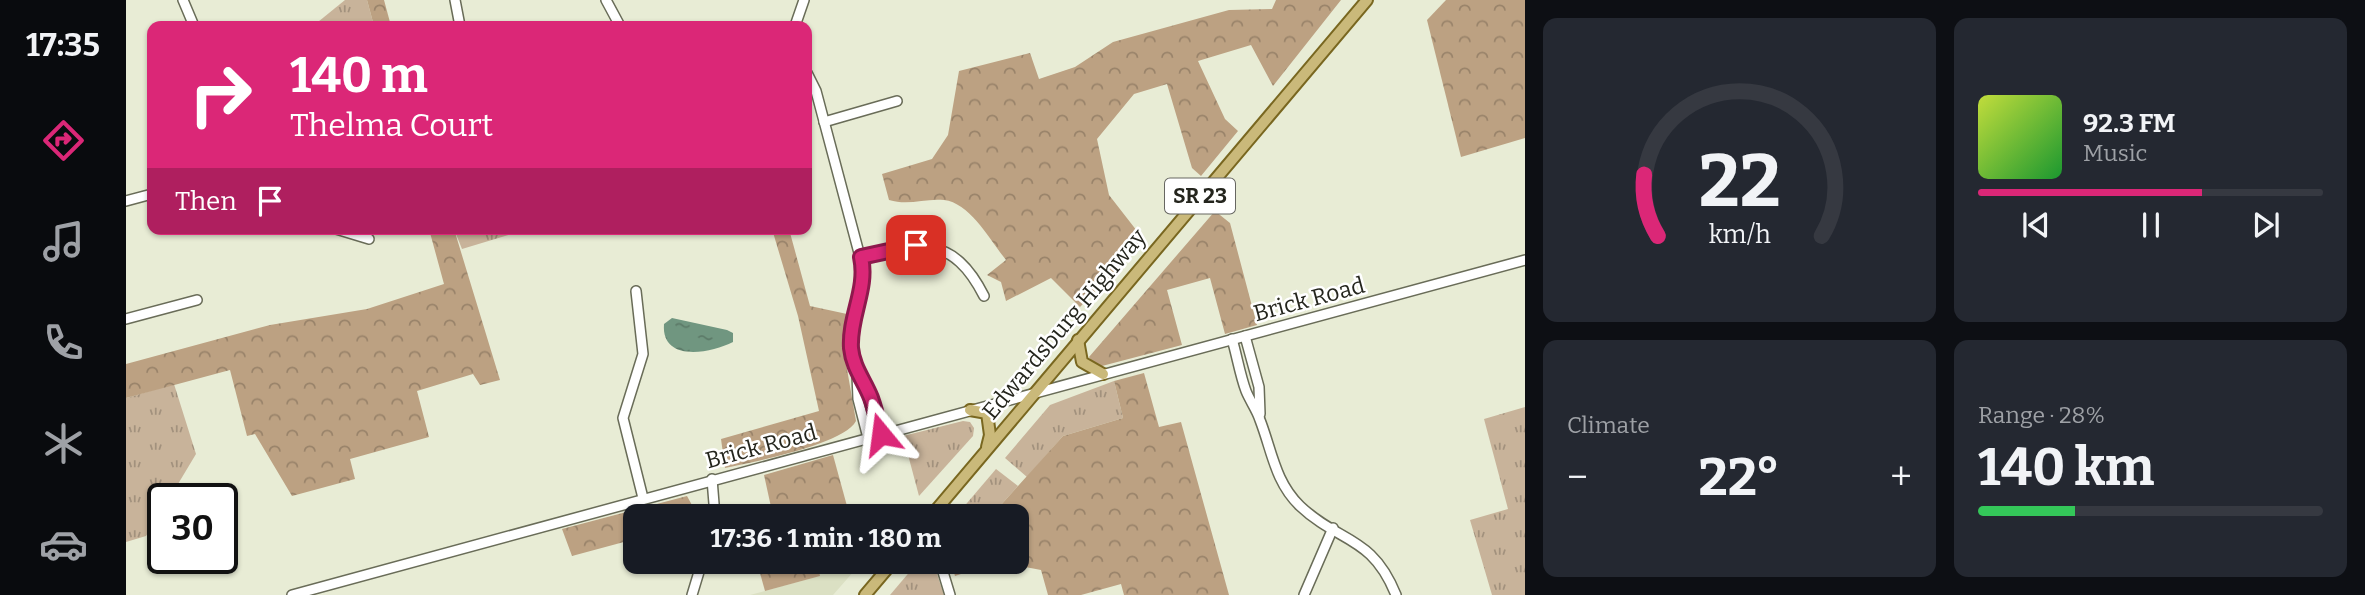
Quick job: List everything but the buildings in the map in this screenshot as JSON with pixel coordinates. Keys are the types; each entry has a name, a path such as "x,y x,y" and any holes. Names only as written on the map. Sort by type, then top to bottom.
{"main road":[{"name":"Edwardsburg Highway","path":"941,504 1367,0"},
{"path":"1078,340 1082,362 1103,374"},
{"path":"971,410 982,410 990,421 986,451"},
{"path":"865,595 883,574"}],"street":[{"path":"455,0 459,21"},
{"path":"607,0 618,21"},
{"path":"797,21 804,0"},
{"path":"184,3 192,21"},
{"path":"812,87 861,257 864,277 852,339 858,399 868,438"},
{"path":"824,122 897,101"},
{"path":"126,201 147,195"},
{"path":"356,235 369,239"},
{"path":"861,257 908,246 939,249 964,264 984,296"},
{"name":"Brick Road","path":"292,595 1525,260"},
{"path":"636,291 643,354 623,418 643,498"},
{"path":"126,319 197,300"},
{"path":"1245,336 1259,387 1260,420"},
{"path":"1232,340 1246,391 1260,420 1275,467 1287,490 1300,506 1365,549 1377,561 1396,595"},
{"path":"857,375 870,395 881,434"},
{"path":"712,479 714,504"},
{"path":"1304,595 1334,528"},
{"path":"692,595 698,574"},
{"path":"944,574 950,595"}],"shaded area":[{"path":"851,574 833,595 750,595 819,576"}],"green space":[{"path":"345,0 367,0 373,21 319,21"},
{"path":"367,0 384,0 390,21 373,21"},
{"path":"1276,0 1341,0 1273,86 1251,45 1198,61 1225,119 1238,131 1201,176 1192,168 1167,84 1134,94 1097,139 1109,195 1144,240 1080,307 1051,278 1006,301 1001,282 987,275 1006,260 971,215 944,200 889,200 882,174 932,159 948,135 959,71 1030,53 1039,79 1075,67 1113,42 1229,10 1272,9"},
{"path":"1446,0 1525,0 1525,138 1461,157 1427,20"},
{"path":"1215,211 1230,223 1257,325 1225,334 1210,278 1167,290 1182,345 1102,366 1094,365 1089,357"},
{"path":"431,235 456,235 500,380 480,385 473,374 417,391 429,437 350,459 355,479 292,496 255,434 247,436 230,370 126,398 126,364 270,325 367,309 444,284"},
{"path":"456,235 508,235 462,249"},
{"path":"774,235 791,235 810,306 847,314 842,340 856,421 848,430 816,445 725,468 721,439 819,411 798,316"},
{"path":"1144,373 1159,427 1181,422 1229,595 1124,595 1121,584 1081,595 1048,595 1041,570 1029,568 1029,504 1002,504 1063,436 1123,418 1114,381"},
{"path":"1114,381 1123,418 1063,436 1027,477 1005,458 1050,405"},
{"path":"174,384 196,454 179,483 147,483 147,534 126,542 126,398"},
{"path":"1525,407 1525,595 1492,595 1470,520 1508,509 1484,419"},
{"path":"963,421 970,422 974,428 973,436 919,496 903,436"},
{"path":"833,455 846,504 770,504 764,475"},
{"path":"996,469 1018,486 1002,504 966,504"},
{"path":"687,496 691,504 657,504"},
{"path":"623,513 623,542 572,556 562,529"},
{"path":"760,574 820,574 820,576 765,591"},
{"path":"908,574 937,574 944,595 890,595"}],"water":[{"path":"672,318 727,330 733,333 733,342 700,352 678,350 670,345 665,336 664,324"}],"route":[{"path":"881,434 870,395 857,375 851,349 864,277 861,257 916,245"}]}
